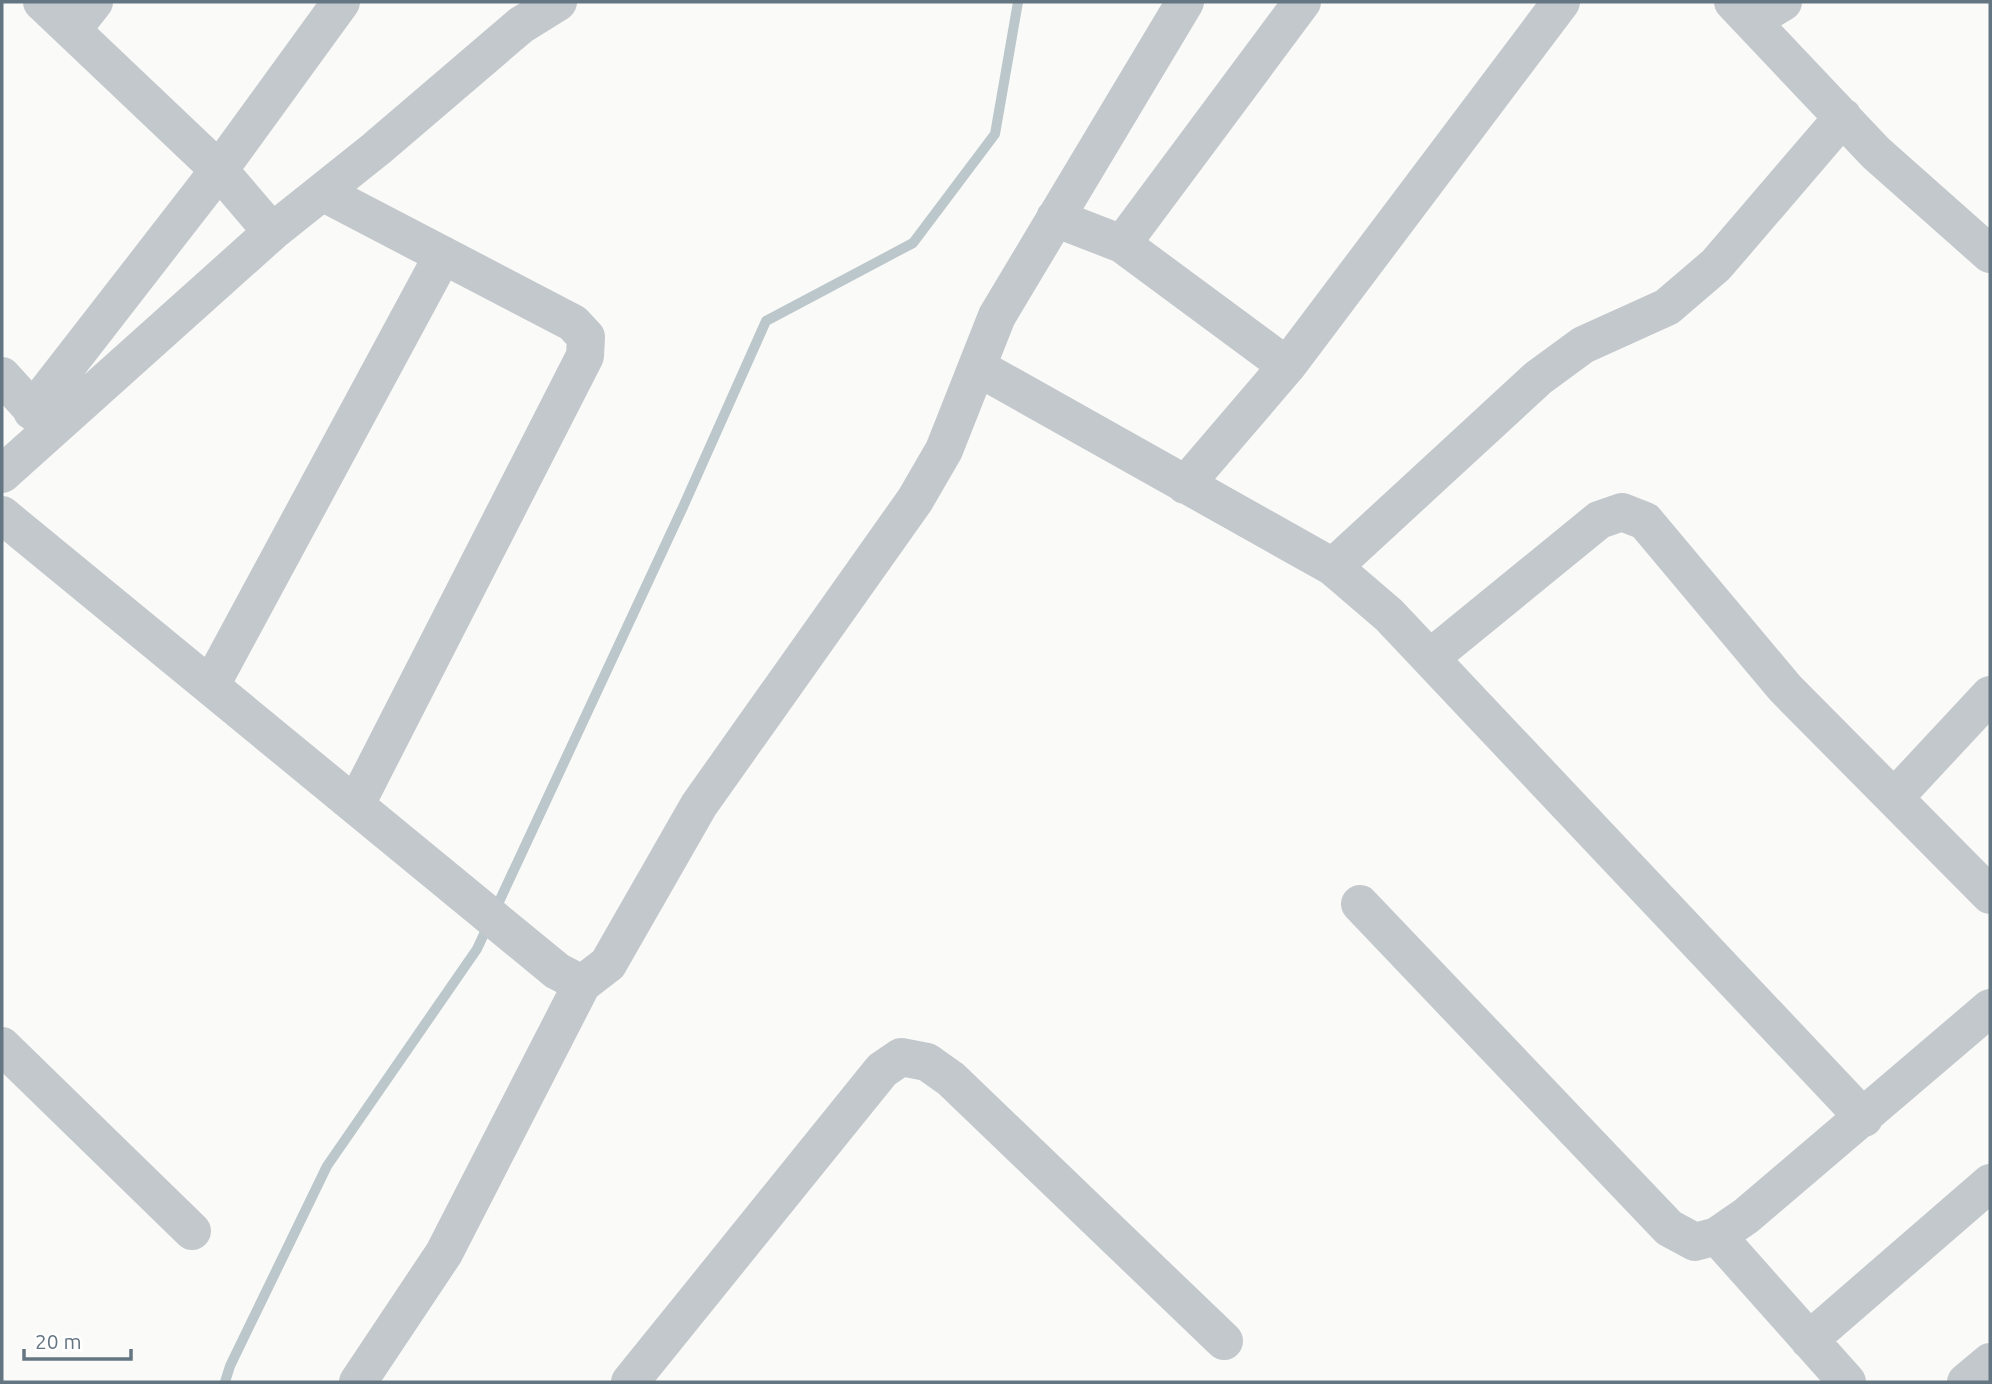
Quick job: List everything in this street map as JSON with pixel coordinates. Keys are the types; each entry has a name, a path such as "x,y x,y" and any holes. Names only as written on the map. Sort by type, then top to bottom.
{"street":[{"path":"42,2 83,16 272,232"},
{"path":"2,474 341,2"},
{"path":"41,420 322,192 509,13 558,2"},
{"path":"358,1382 444,1253 582,984 608,964 699,805 915,500 944,450 997,316 1185,2"},
{"path":"1122,244 1302,2"},
{"path":"1185,485 1287,366 1561,2"},
{"path":"1756,8 1843,117 1876,153 1990,254"},
{"path":"1333,567 1538,378 1583,345 1667,307 1716,265 1843,117"},
{"path":"322,192 573,323 586,337 585,356 356,804"},
{"path":"1055,219 1122,244 1287,366"},
{"path":"211,685 443,255"},
{"path":"976,367 1333,567 1390,615 1864,1118"},
{"path":"2,376 41,420"},
{"path":"1430,658 1600,520 1622,512 1645,521 1785,688 1990,895"},
{"path":"2,514 557,971 582,984"},
{"path":"1894,798 1990,695"},
{"path":"1360,904 1669,1228 1695,1242 1717,1236 1864,1118 1990,1008"},
{"path":"2,1046 192,1231"},
{"path":"630,1382 882,1070 901,1057 927,1062 951,1079 1224,1340"},
{"path":"1809,1340 1990,1183"},
{"path":"1717,1236 1847,1382"},
{"path":"1966,1382 1990,1362"}],"waterway":[{"path":"225,1382 230,1366 327,1166 477,949 683,507 766,321 913,243 995,134 1018,2"}]}
